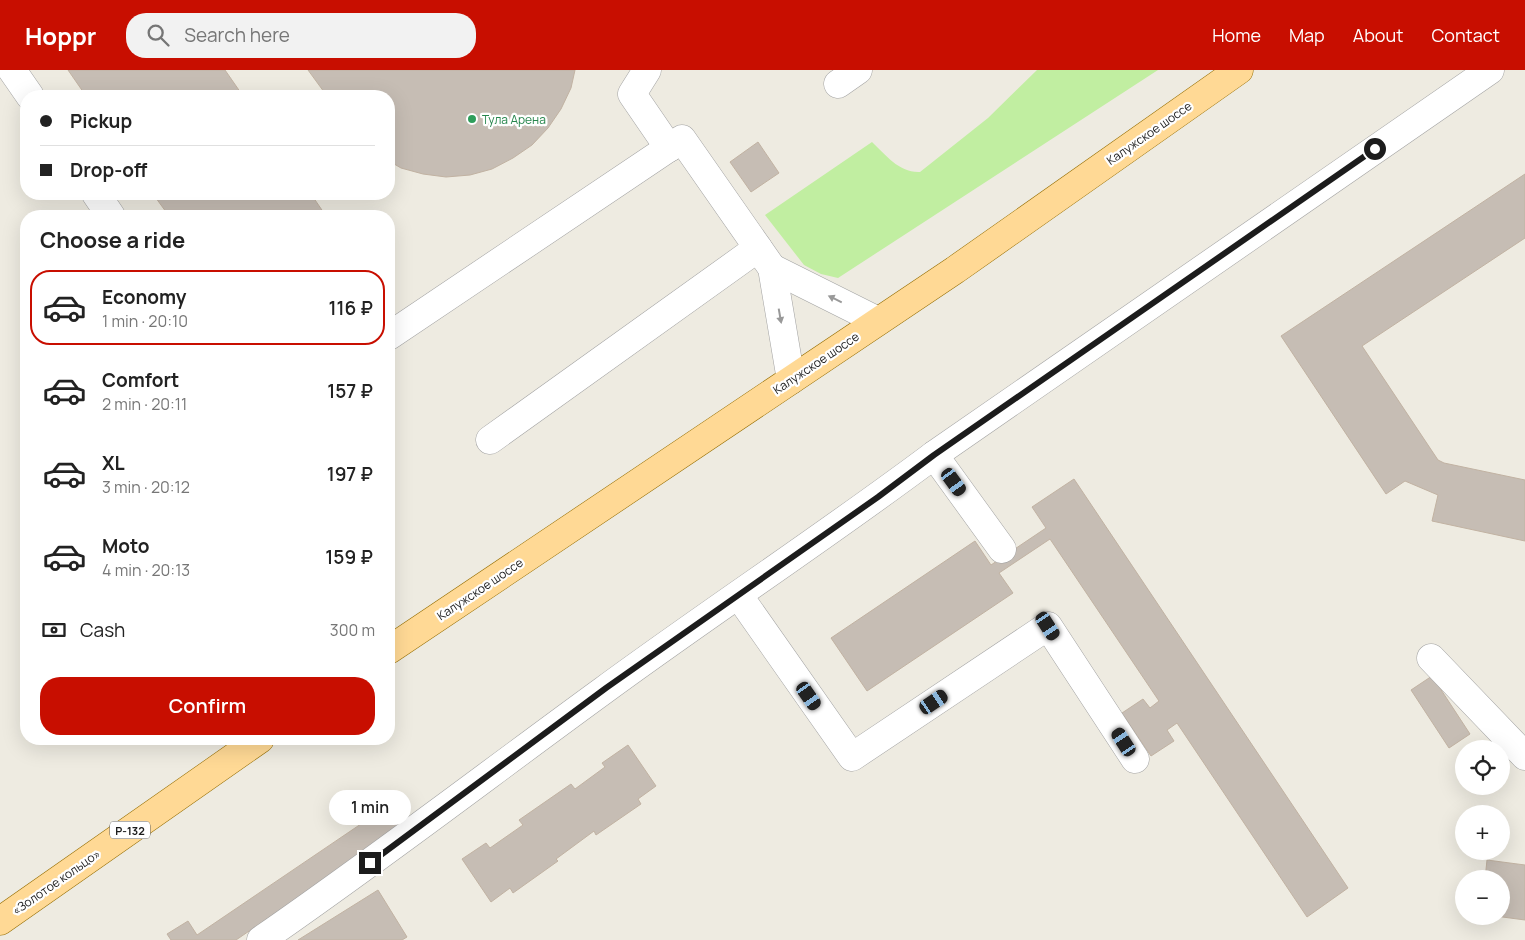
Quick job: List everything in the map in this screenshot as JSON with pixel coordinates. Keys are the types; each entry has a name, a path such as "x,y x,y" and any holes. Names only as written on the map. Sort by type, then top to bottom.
{"main road":[{"name":"Калужское шоссе","path":"395,646 955,270 1239,70"},
{"name":"«Золотое кольцо»","path":"0,921 251,745"}],"street":[{"path":"12,70 26,90"},
{"path":"647,70 632,94 669,148"},
{"path":"261,940 339,886 606,688 739,596 934,455 1490,70"},
{"path":"395,332 682,139 765,258 791,380"},
{"path":"765,258 878,321"},
{"path":"490,440 765,258"},
{"path":"934,455 1002,549"},
{"path":"739,596 852,756 1048,626 1135,759"},
{"path":"1431,658 1525,756"}],"green space":[{"path":"1037,70 1158,70 838,278 821,274 804,265 765,215 872,142 899,166 912,172 920,172 988,118"}],"building":[{"path":"68,70 225,70 239,90 82,90"},
{"name":"Тула Арена","path":"308,70 575,70 571,88 561,109 548,128 532,145 492,169 470,175 446,177 423,174 395,164 395,90 323,90"},
{"path":"758,142 779,173 751,192 730,162"},
{"path":"1525,174 1525,238 1362,346 1438,460 1444,463 1525,480 1525,541 1432,521 1438,495 1405,481 1386,494 1281,336"},
{"path":"157,200 315,200 322,210 165,210"},
{"path":"1074,479 1348,888 1307,917 1177,723 1167,730 1174,741 1151,756 1122,713 1143,699 1150,708 1159,701 1050,539 999,573 1013,593 867,691 831,638 975,541 991,565 1046,528 1032,507"},
{"path":"1432,676 1470,734 1461,740 1455,740 1455,744 1449,748 1411,690"},
{"path":"628,745 656,786 638,799 641,804 596,835 594,831 556,859 558,861 513,893 510,888 491,902 462,859 486,843 490,848 523,825 519,820 571,784 575,789 605,767 602,763"},
{"path":"386,807 400,828 236,940 171,940 167,934 188,921 197,935"},
{"path":"1487,860 1525,865 1525,920 1510,918 1510,870 1486,870"},
{"path":"378,890 407,937 402,940 298,940"}],"place":[{"name":"Тула Арена","path":"472,119"}],"route":[{"path":"370,863 606,688 878,497 934,455 1375,149"}]}
